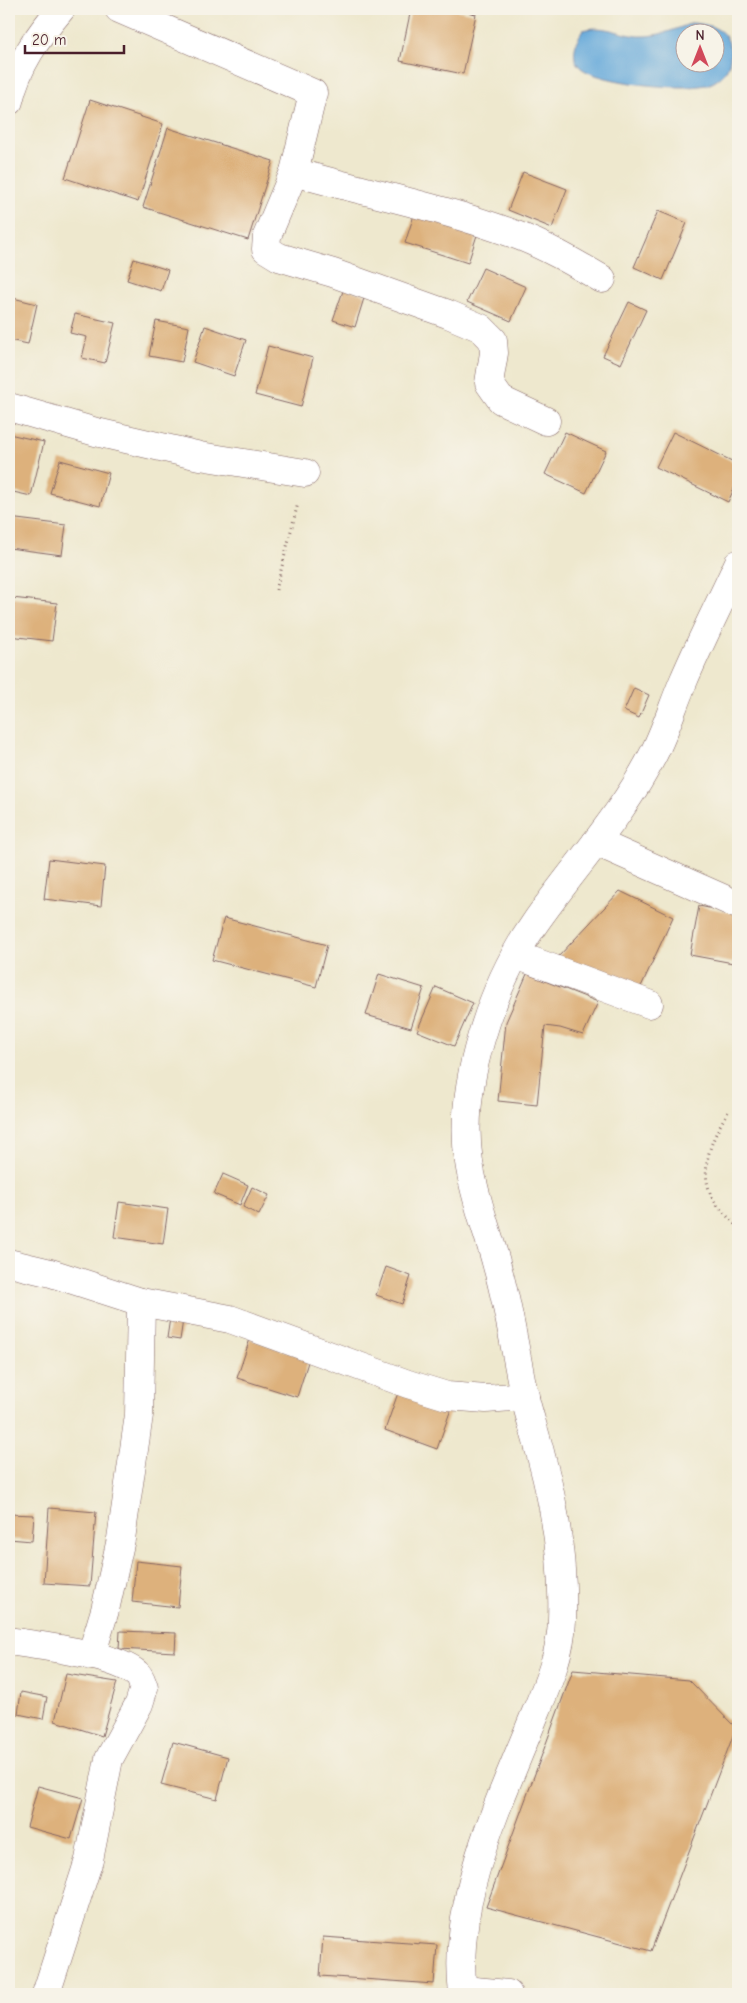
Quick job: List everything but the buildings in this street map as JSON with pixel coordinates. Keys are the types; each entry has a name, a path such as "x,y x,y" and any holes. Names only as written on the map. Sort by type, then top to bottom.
{"street":[{"path":"9,101 12,89 33,42 61,9"},
{"path":"119,9 313,93 294,172 267,236 266,249 279,257 394,294 481,328 493,340 494,353 489,383 500,400 546,421"},
{"path":"294,172 461,216 515,234 561,256 602,279"},
{"path":"9,407 96,432 200,456 305,473"},
{"path":"508,1994 463,1992 460,1952 465,1908 479,1861 553,1669 562,1624 562,1576 555,1516 525,1396 510,1315 468,1161 466,1121 470,1082 479,1046 502,980 533,926 626,800 654,754 683,682 738,564"},
{"path":"596,842 738,906"},
{"path":"516,955 649,1004"},
{"path":"9,1263 51,1273 141,1302 230,1319 399,1381 448,1396 486,1399 525,1396"},
{"path":"91,1656 105,1610 122,1539 140,1415 141,1302"},
{"path":"9,1641 91,1656 123,1666 138,1675 144,1688 140,1704 109,1758 89,1860 46,1994"}],"path":[{"path":"276,590 305,473"},
{"path":"728,1112 715,1132 708,1152 706,1176 716,1203 738,1228"}],"water":[{"path":"597,28 638,36 665,33 674,30 674,72 724,72 724,34 729,44 730,61 722,76 712,83 701,86 666,87 645,85 606,78 591,73 581,68 575,59 576,44 583,30"}]}
